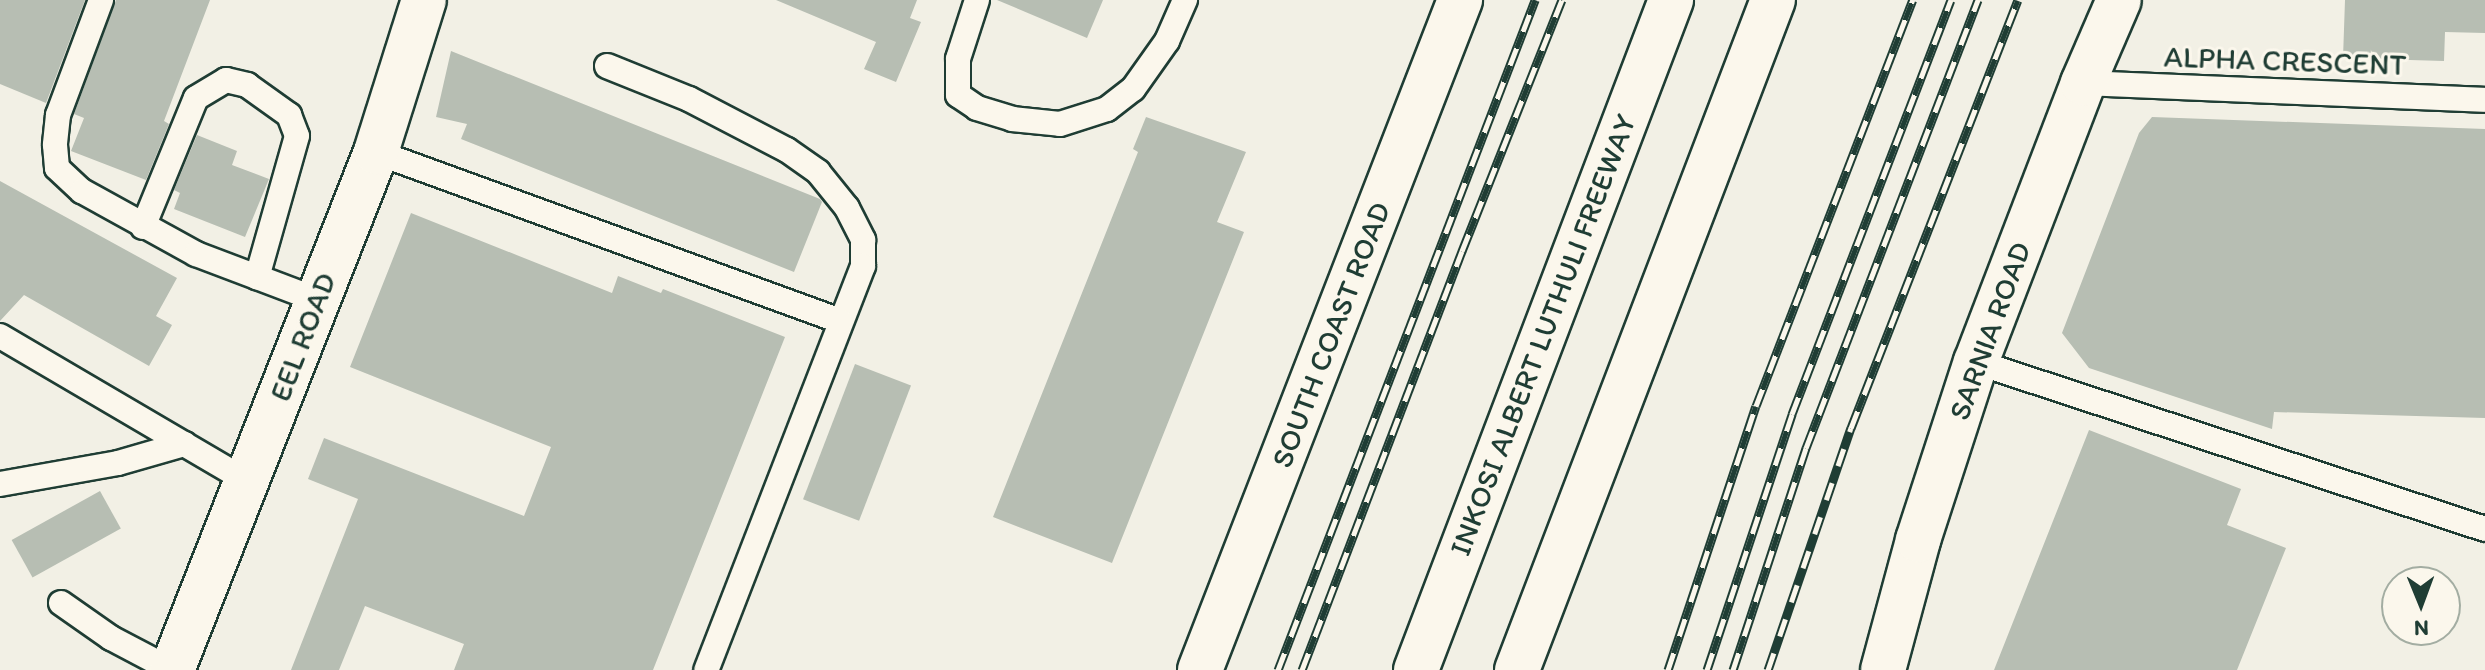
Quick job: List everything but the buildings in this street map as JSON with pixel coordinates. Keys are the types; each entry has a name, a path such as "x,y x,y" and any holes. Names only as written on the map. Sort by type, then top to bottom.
{"main road":[{"name":"EEL ROAD","path":"172,670 376,152 424,0"},
{"name":"SOUTH COAST ROAD","path":"1200,670 1460,0"},
{"name":"INKOSI ALBERT LUTHULI FREEWAY","path":"1416,670 1671,0"},
{"path":"1517,670 1773,0"},
{"name":"SARNIA ROAD","path":"1883,670 1918,540 1976,362 2083,83 2119,0"}],"lane":[{"path":"101,0 58,115 55,159 63,175 82,191 196,254 318,300"},
{"path":"977,0 958,59 958,95 977,108 1012,119 1060,124 1086,118 1122,100 1158,54 1185,0"},
{"path":"607,66 689,99 750,130 818,172 847,208 863,240 863,266 706,670"},
{"path":"143,227 196,98 226,80 247,85 281,107 292,120 297,136 257,277"},
{"name":"ALPHA CRESCENT","path":"2083,83 2485,100"},
{"path":"376,152 840,321"},
{"path":"0,336 247,481"},
{"path":"1976,362 2485,529"},
{"path":"0,484 118,463 184,444"},
{"path":"61,603 111,638 172,670"}],"railway":[{"path":"1278,670 1535,0"},
{"path":"1302,670 1462,251 1562,0"},
{"path":"1668,670 1756,406 1913,0"},
{"path":"1707,670 1792,414 1951,0"},
{"path":"1733,670 1806,448 1978,0"},
{"path":"1768,670 1851,428 2018,0"}]}
